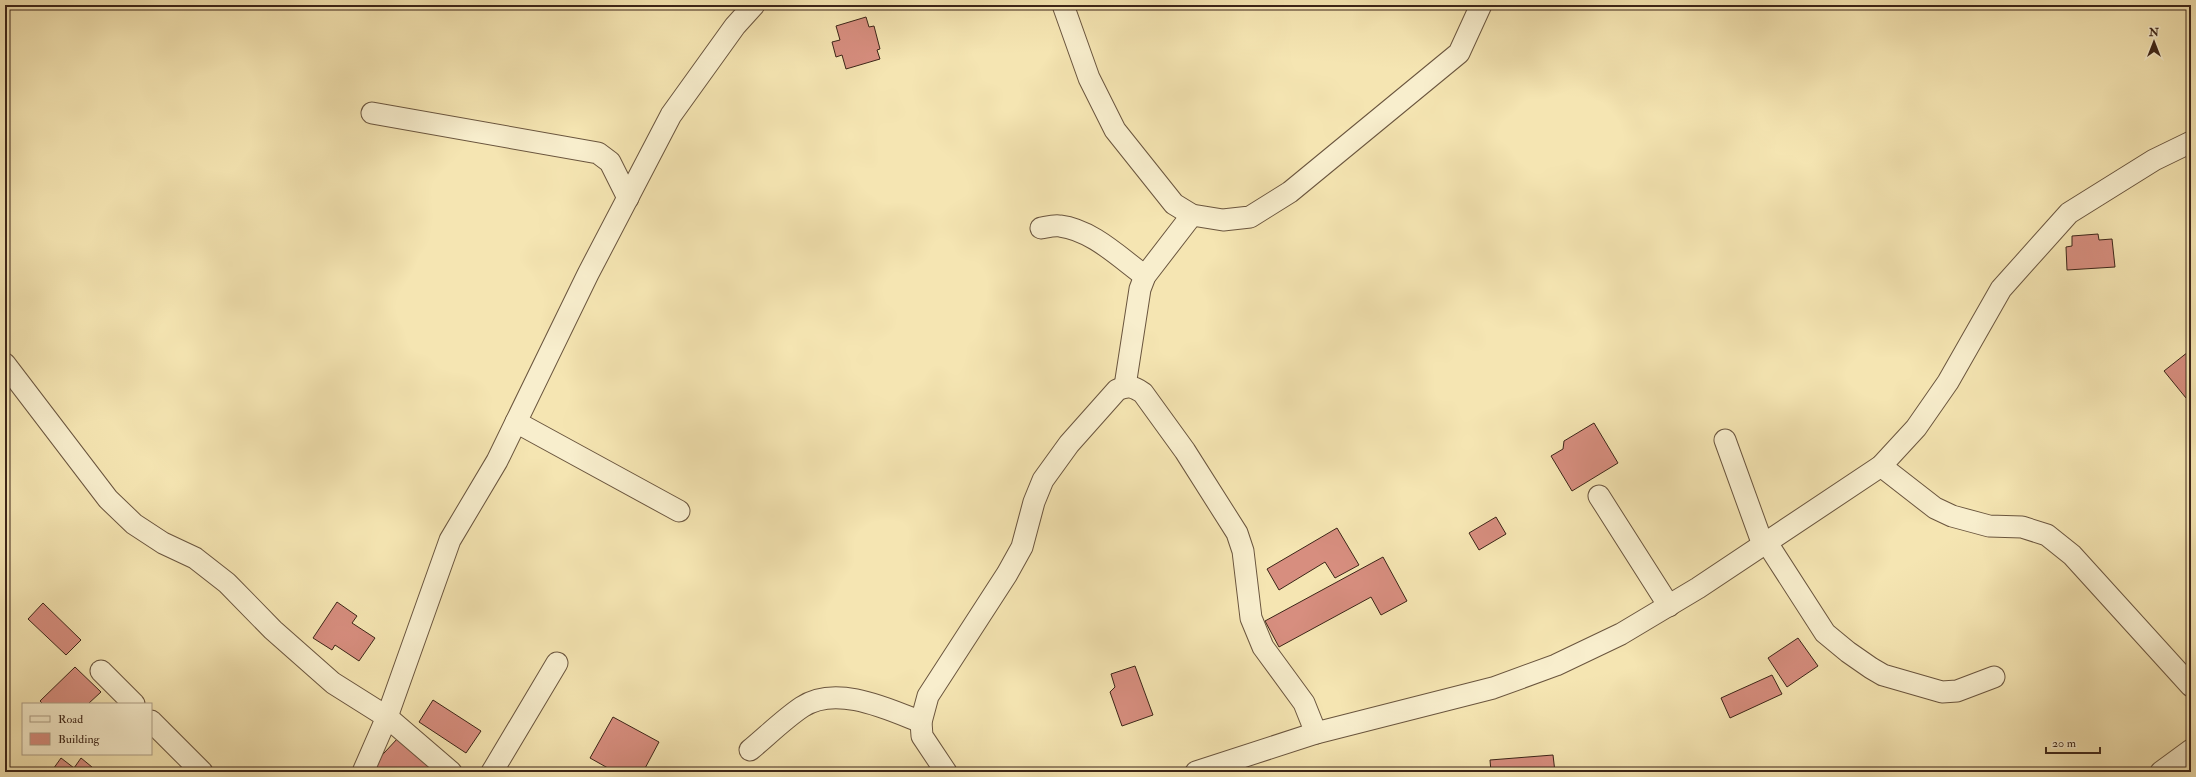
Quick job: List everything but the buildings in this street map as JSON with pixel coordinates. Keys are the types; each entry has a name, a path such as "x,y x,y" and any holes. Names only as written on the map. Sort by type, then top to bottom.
{"street":[{"path":"363,772 387,717 450,540 497,461 671,114 735,26 754,5"},
{"path":"1063,5 1089,78 1114,130 1174,204 1192,215 1222,220 1250,217 1290,192 1459,53 1481,5"},
{"path":"372,113 598,153 610,162 628,198"},
{"path":"1196,772 1316,733 1493,688 1556,665 1621,634 1669,606 1881,466 1916,428 1948,382 2001,288 2069,212 2154,160 2191,142"},
{"path":"1125,386 1140,289 1145,276 1192,215"},
{"path":"1041,228 1059,225 1076,230 1099,241 1145,276"},
{"path":"5,364 108,499 134,524 163,543 195,558 227,583 273,630 333,683 387,717 451,772"},
{"path":"946,772 922,736 921,722 928,696 981,616 1022,547 1034,502 1043,480 1068,444 1117,390 1125,386 1134,387 1142,393 1185,451 1237,533 1243,551 1251,618 1263,647 1304,703 1316,733"},
{"path":"516,422 679,511"},
{"path":"1725,440 1765,544 1825,633 1848,652 1883,675 1942,692 1957,692 1994,677"},
{"path":"1881,466 1935,508 1952,516 1989,526 2022,527 2048,535 2072,555 2191,686"},
{"path":"1599,496 1669,606"},
{"path":"492,772 557,663"},
{"path":"101,671 133,703"},
{"path":"750,750 803,706 828,699 851,698 921,722"},
{"path":"152,722 202,772"},
{"path":"2161,772 2191,750"}]}
